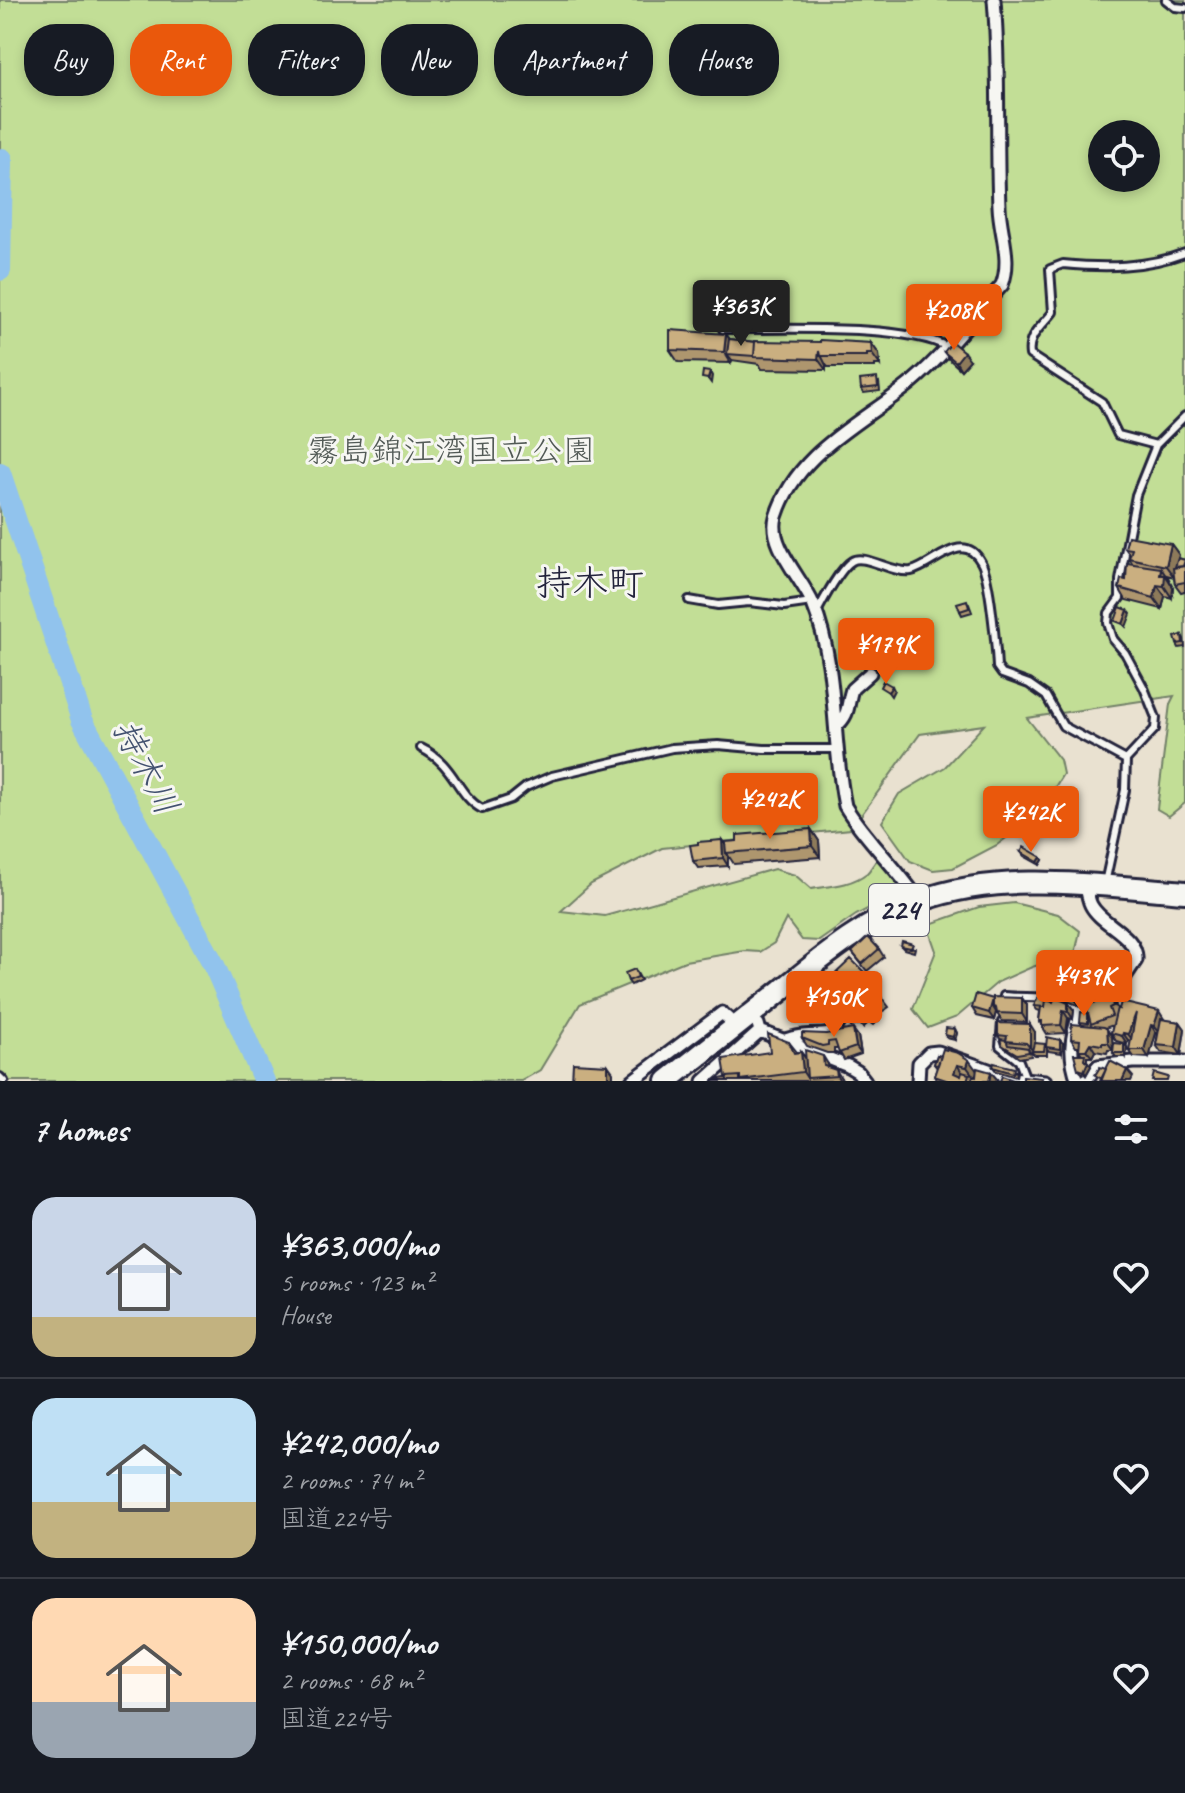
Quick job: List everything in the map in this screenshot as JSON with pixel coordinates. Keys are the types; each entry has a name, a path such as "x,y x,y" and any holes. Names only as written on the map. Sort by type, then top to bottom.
{"highway":[{"name":"224","path":"667,1081 736,1026 757,1022 831,951 874,922 919,901 976,887 1011,884 1185,892"}],"street":[{"path":"919,901 857,826 845,806 828,648 814,608 775,537 776,518 798,474 820,450 911,382 1002,285 1007,256 999,209 998,39 994,0"},
{"path":"836,726 844,720 852,689 870,673"},
{"path":"1078,1081 1071,1047 1080,1013 1108,1002 1136,960 1137,953 1091,906 1095,886"},
{"path":"632,1081 722,1013 736,1026"},
{"path":"782,1041 828,1035 836,1031 842,1016"},
{"path":"704,1081 757,1022 782,1041 848,1066 865,1081"},
{"path":"918,1081 919,1063 929,1053 938,1052 994,1073 1045,1081"},
{"path":"1085,1081 1098,1066 1185,1062"}],"lane":[{"path":"1166,0 1175,7 1185,8"},
{"path":"1156,445 1118,435 1102,402 1030,355 1028,345 1035,330 1053,312 1050,269 1054,266 1143,266 1185,253"},
{"path":"723,329 922,336 947,347"},
{"path":"1095,886 1125,790 1126,760 1155,729 1156,718 1125,653 1113,639 1108,623 1109,613 1120,598 1120,580 1136,495 1156,445 1185,416"},
{"path":"689,600 718,605 749,602 814,608 850,561 860,558 896,571 913,571 949,549 963,549 982,562 997,667 1002,674 1029,684 1046,696 1063,726 1126,760"},
{"path":"421,748 436,755 454,775 472,804 482,809 511,799 526,787 552,776 672,748 718,745 764,749 838,749"},
{"path":"1004,996 1052,998 1073,1006 1080,1013"},
{"path":"1002,1022 1000,1046 1019,1061 1026,1079"}],"green space":[{"name":"霧島錦江湾国立公園","path":"0,0 1185,0 1185,803 1169,816 1157,809 1170,704 1174,696 1027,718 1060,760 1063,774 1039,813 997,845 953,868 933,870 910,861 882,822 899,794 945,767 984,725 920,734 851,829 662,848 591,884 561,911 605,916 774,869 795,875 811,889 833,886 861,877 879,858 905,886 899,892 856,915 819,941 802,940 786,919 774,943 760,952 745,951 685,961 580,1004 540,1070 521,1081 0,1081"},
{"path":"1014,903 1058,914 1080,931 1075,954 1032,967 998,982 957,1017 928,1028 913,1009 936,951 927,925 979,907"}],"building":[{"path":"670,330 726,334 724,352 670,350"},
{"path":"729,339 755,342 754,356 727,354"},
{"path":"755,341 871,343 872,354 820,356 819,351 818,359 754,357"},
{"path":"952,342 964,352 956,362 944,352"},
{"path":"703,371 710,372 708,379 702,378"},
{"path":"877,378 878,387 861,389 860,380"},
{"path":"1128,536 1171,544 1166,566 1129,558 1132,549 1125,548"},
{"path":"1178,558 1185,560 1183,566 1175,567"},
{"path":"1127,563 1161,568 1160,575 1165,575 1164,586 1157,585 1154,598 1119,588 1121,579 1126,580"},
{"path":"1185,566 1185,582 1175,584 1173,568"},
{"path":"967,600 969,608 960,611 957,603"},
{"path":"1120,607 1128,610 1123,624 1115,621"},
{"path":"1182,635 1183,643 1177,644 1175,637"},
{"path":"883,681 892,686 888,692 880,687"},
{"path":"811,829 812,846 726,853 725,842 737,841 737,835"},
{"path":"722,840 723,858 693,861 690,845"},
{"path":"1024,847 1041,857 1038,862 1021,852"},
{"path":"868,937 879,949 862,964 852,952"},
{"path":"902,941 913,944 911,948 901,946"},
{"path":"851,959 864,972 844,992 831,978"},
{"path":"1071,959 1087,966 1074,998 1056,991"},
{"path":"1095,967 1108,975 1102,986 1089,993 1081,987 1089,976 1090,968"},
{"path":"635,969 638,977 628,981 625,973"},
{"path":"868,980 881,995 868,1006 871,1009 865,1014 861,1011 855,1017 852,1013 843,1016 838,1010 839,1006"},
{"path":"976,994 993,999 989,1013 972,1008"},
{"path":"1038,996 1048,998 1045,1007 1034,1006"},
{"path":"993,997 1022,998 1022,1014 997,1013 993,1007"},
{"path":"1055,997 1068,1003 1068,1011 1063,1010 1061,1025 1042,1026 1042,1021 1039,1021 1041,1007 1045,1007 1046,1000 1053,1002"},
{"path":"1111,998 1113,1006 1109,1008 1112,1016 1091,1024 1086,1005"},
{"path":"1121,1002 1159,1011 1154,1026 1151,1025 1144,1050 1129,1050 1136,1013 1128,1034 1111,1033"},
{"path":"1081,1012 1088,1013 1088,1023 1080,1022"},
{"path":"1161,1019 1180,1022 1176,1047 1156,1045"},
{"path":"998,1023 1030,1024 1030,1047 1026,1043 1006,1041 1007,1036 998,1035"},
{"path":"1072,1024 1104,1027 1107,1029 1108,1043 1090,1043 1086,1050 1079,1050 1080,1040 1071,1039"},
{"path":"946,1028 955,1029 953,1037 945,1035"},
{"path":"853,1029 856,1047 839,1053 835,1041 822,1046 802,1038 802,1033 826,1034"},
{"path":"768,1034 789,1042 794,1053 801,1052 803,1072 740,1080 740,1076 726,1077 723,1059 770,1052"},
{"path":"1047,1037 1060,1040 1060,1049 1046,1047"},
{"path":"1000,1039 1006,1040 1008,1045 1028,1048 1029,1052 1017,1054 1002,1045"},
{"path":"1034,1043 1045,1044 1044,1051 1032,1051"},
{"path":"1114,1043 1124,1044 1124,1053 1113,1053"},
{"path":"943,1049 969,1060 967,1067 957,1065 954,1073 961,1076 962,1072 969,1074 967,1081 945,1081 934,1076"},
{"path":"805,1050 823,1056 824,1066 836,1070 837,1076 807,1078"},
{"path":"1074,1054 1085,1054 1084,1060 1088,1062 1084,1071 1078,1069"},
{"path":"1110,1061 1127,1070 1122,1081 1100,1081"},
{"path":"573,1063 608,1065 608,1081 572,1081"},
{"path":"994,1063 1014,1068 1013,1073 993,1067"},
{"path":"1100,1067 1106,1069 1102,1079 1095,1075"},
{"path":"977,1068 991,1072 989,1081 971,1081 973,1076 976,1077"},
{"path":"1154,1073 1168,1077 1167,1081 1152,1081"},
{"path":"1023,1076 1042,1078 1041,1081 1023,1081"}],"waterway":[{"name":"持木川","path":"0,270 2,159"},
{"name":"持木川","path":"0,473 82,720 214,965 264,1081"}],"district":[{"name":"持木町","path":"590,583"}]}
